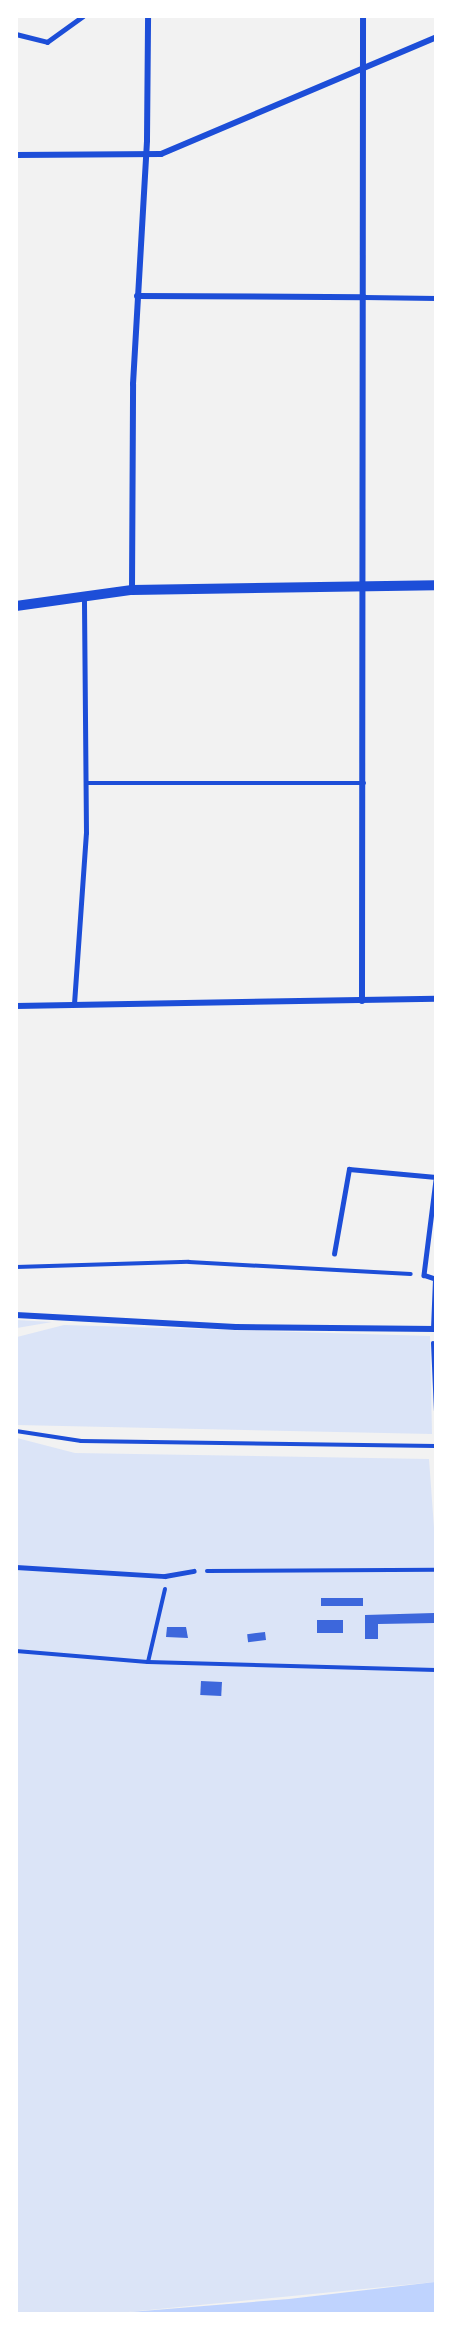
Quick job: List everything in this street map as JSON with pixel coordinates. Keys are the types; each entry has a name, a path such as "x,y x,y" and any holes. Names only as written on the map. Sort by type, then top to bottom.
{"street":[{"path":"132,590 137,296 145,158 148,16"},
{"path":"362,1001 363,16"},
{"path":"16,155 145,158 435,37"},
{"path":"137,296 364,297"},
{"path":"16,606 132,590 435,585"},
{"path":"16,1006 435,999"},
{"path":"16,1315 236,1327 434,1332"}],"lane":[{"path":"16,34 47,42 83,16"},
{"path":"364,297 435,298"},
{"path":"74,1004 87,783 84,597"},
{"path":"87,783 364,783"},
{"path":"334,1254 349,1169 435,1179 424,1275 435,1279 434,1332"},
{"path":"16,1567 165,1576 194,1571"}],"path":[{"path":"16,1267 246,1265"},
{"path":"434,1332 435,1411"},
{"path":"16,1431 81,1441 435,1446"},
{"path":"194,1571 435,1570"},
{"path":"148,1662 165,1576"},
{"path":"16,1651 148,1662 435,1670"}],"shaded area":[{"path":"17,1320 52,1322 17,1328"},
{"path":"64,1325 430,1336 432,1434 17,1425 17,1337"},
{"path":"17,1438 75,1453 429,1459 436,1555 435,2282 118,2313 17,2313"}],"water":[{"path":"435,2282 435,2313 118,2313 289,2299"}],"building":[{"path":"321,1598 363,1598 363,1606 321,1606"},
{"path":"434,1613 435,1623 378,1624 378,1639 365,1639 365,1615"},
{"path":"317,1620 343,1620 343,1633 317,1633"},
{"path":"167,1627 186,1627 188,1638 166,1637"},
{"path":"265,1632 266,1640 248,1642 247,1634"},
{"path":"201,1681 222,1682 221,1696 200,1695"}]}
